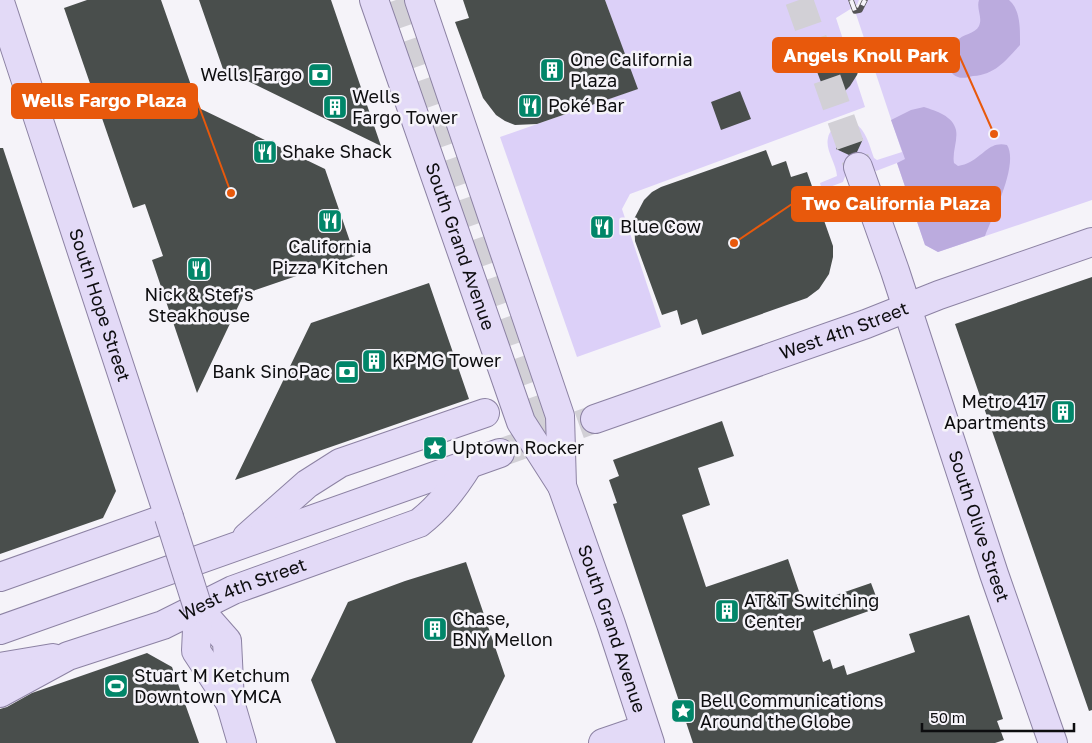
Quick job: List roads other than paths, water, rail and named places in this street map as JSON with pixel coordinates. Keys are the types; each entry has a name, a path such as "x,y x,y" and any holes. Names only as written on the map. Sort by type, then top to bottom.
{"main road":[{"name":"South Grand Avenue","path":"374,0 520,422 562,486 611,624 647,736"},
{"name":"South Grand Avenue","path":"419,0 560,416 562,486"},
{"name":"South Hope Street","path":"0,2 207,634 227,641 230,702 242,743"},
{"name":"South Olive Street","path":"858,167 895,271 994,574 1053,743"},
{"name":"West 4th Street","path":"595,419 1092,242"},
{"path":"237,547 307,484 340,463 485,413"},
{"path":"0,630 500,454"},
{"name":"West 4th Street","path":"0,694 68,656 163,626 233,590 419,523 443,502 469,464"},
{"path":"0,577 165,504"},
{"path":"0,667 21,662 68,656"},
{"path":"603,743 647,736"}],"tunnel":[{"path":"396,0 548,437"},
{"path":"799,0 858,167"},
{"path":"500,453 595,419"}],"railway":[{"path":"851,0 855,11 860,10 865,0"}],"place":[{"name":"One California Plaza","path":"552,70"},
{"name":"Wells Fargo","path":"320,75"},
{"name":"Poké Bar","path":"530,106"},
{"name":"Wells Fargo Tower","path":"335,107"},
{"name":"Angels Knoll Park","path":"994,134"},
{"name":"Shake Shack","path":"265,152"},
{"name":"Wells Fargo Plaza","path":"231,193"},
{"name":"California Pizza Kitchen","path":"330,221"},
{"name":"Blue Cow","path":"602,227"},
{"name":"Two California Plaza","path":"734,243"},
{"name":"Nick & Stef's Steakhouse","path":"199,269"},
{"name":"KPMG Tower","path":"374,361"},
{"name":"Bank SinoPac","path":"347,372"},
{"name":"Metro 417 Apartments","path":"1063,412"},
{"name":"Uptown Rocker","path":"435,448"},
{"name":"AT&T Switching Center","path":"727,611"},
{"name":"Chase, BNY Mellon","path":"435,629"},
{"name":"Stuart M Ketchum Downtown YMCA","path":"116,686"},
{"name":"Bell Communications Around the Globe","path":"683,711"}]}
